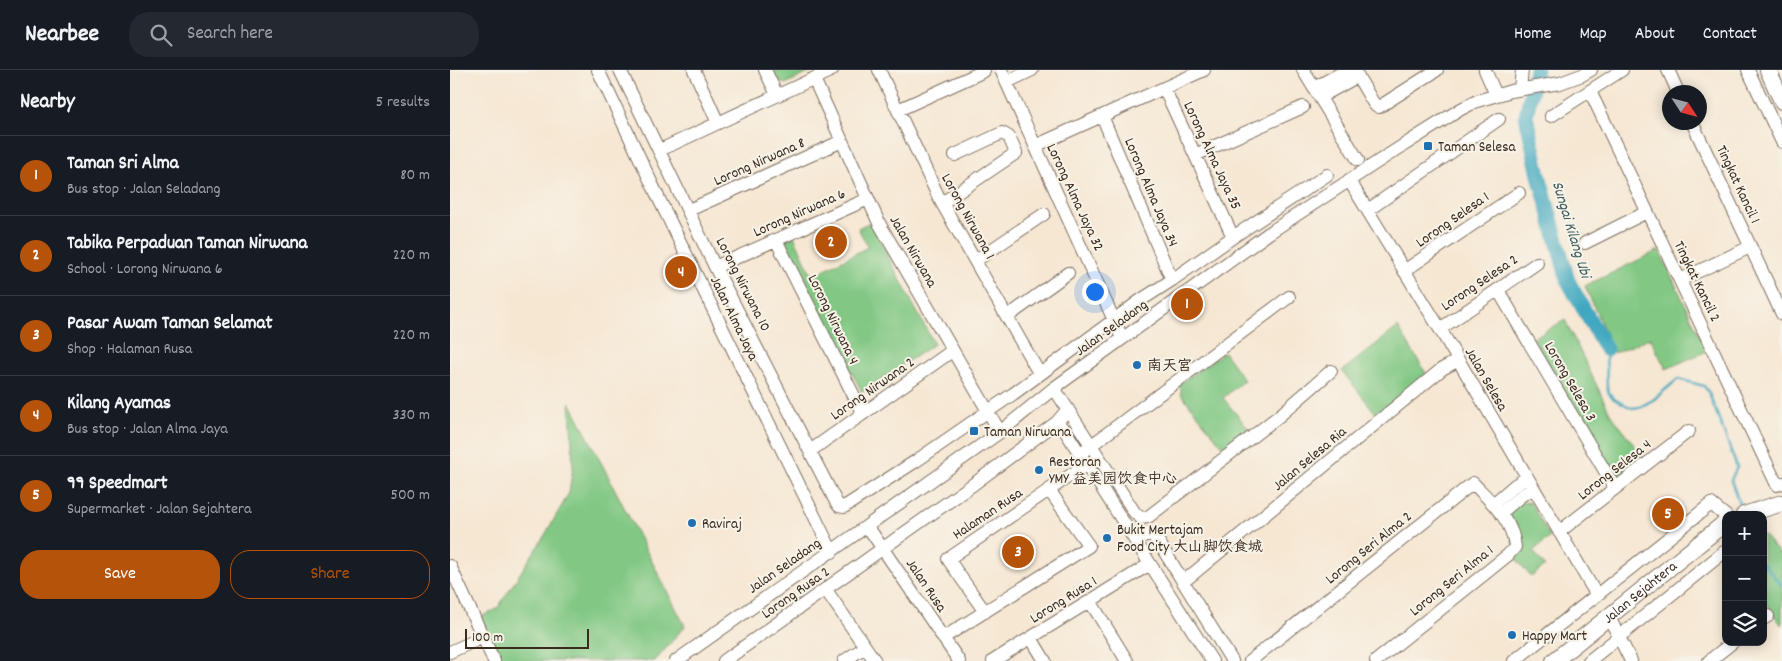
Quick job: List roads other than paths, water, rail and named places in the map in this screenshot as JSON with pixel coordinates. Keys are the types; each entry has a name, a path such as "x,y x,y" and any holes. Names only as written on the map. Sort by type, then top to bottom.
{"main road":[{"path":"1768,70 1782,101"},
{"path":"1755,511 1782,503"},
{"name":"Jalan Sejahtera","path":"1554,661 1722,525"}],"street":[{"name":"Jalan Alma Jaya","path":"598,70 832,552"},
{"name":"Lorong Nirwana 10","path":"620,70 810,452 836,502 839,506 844,507"},
{"path":"694,70 718,123"},
{"path":"765,70 777,95"},
{"path":"660,150 832,70"},
{"name":"Lorong Nirwana 1","path":"879,70 942,203 1039,373"},
{"path":"1004,76 1032,70"},
{"path":"1035,146 1204,70"},
{"path":"1303,70 1358,160"},
{"path":"1317,92 1353,72 1374,104 1380,107 1436,70"},
{"path":"1485,70 1496,95"},
{"path":"1522,70 1524,89"},
{"name":"Jalan Seladang","path":"676,661 1000,432 1054,388 1122,338 1269,233 1337,188 1461,109 1477,101 1496,95 1558,83 1591,70"},
{"path":"1551,116 1622,70"},
{"path":"1668,70 1675,85"},
{"path":"1748,70 1782,142"},
{"path":"898,110 984,71"},
{"name":"Lorong Alma Jaya 32","path":"1004,76 1122,338"},
{"name":"Jalan Nirwana","path":"814,79 879,223 1000,432"},
{"path":"1558,83 1588,92"},
{"name":"Lorong Alma Jaya 35","path":"1164,88 1233,236"},
{"name":"Tingkat Kancil 2","path":"1588,92 1780,484"},
{"path":"1195,155 1303,107"},
{"name":"Lorong Alma Jaya 34","path":"1102,116 1172,280"},
{"path":"1368,210 1499,119"},
{"name":"Tingkat Kancil 1","path":"1696,130 1782,314"},
{"path":"942,203 1016,153 1009,137 1002,133 955,155"},
{"name":"Lorong Nirwana 8","path":"689,210 842,141"},
{"path":"1358,160 1385,157"},
{"path":"1337,188 1348,177 1358,160"},
{"name":"Jalan Seladang","path":"844,507 916,461 988,411 1114,319 1233,236 1328,176"},
{"name":"Jalan Selesa","path":"1350,180 1596,594"},
{"name":"Lorong Selesa 1","path":"1404,271 1519,193"},
{"name":"Lorong Nirwana 6","path":"716,266 868,199"},
{"path":"1585,243 1647,212"},
{"path":"975,261 1044,214"},
{"name":"Lorong Nirwana 4","path":"776,240 863,414"},
{"path":"1680,280 1750,247"},
{"name":"Lorong Selesa 2","path":"1440,329 1537,263"},
{"path":"1007,317 1068,273"},
{"name":"Lorong Selesa 3","path":"1498,290 1615,488"},
{"name":"Halaman Rusa","path":"985,612 948,560 1049,490 1083,459 1091,445 1290,297"},
{"name":"Lorong Nirwana 2","path":"810,452 952,351"},
{"name":"Jalan Selesa Ria","path":"1183,582 1442,369 1457,361"},
{"path":"1054,388 1135,513 1141,518 1148,517 1155,512 1279,416 1331,371"},
{"path":"883,549 1057,422 1068,409"},
{"path":"1057,422 1066,432 1212,661"},
{"name":"Lorong Selesa 4","path":"1559,532 1689,431"},
{"name":"Lorong Seri Alma 2","path":"1252,661 1473,484 1497,508"},
{"path":"1497,508 1515,485 1530,484"},
{"path":"943,638 1089,546 1049,490"},
{"name":"Jalan Sejahtera","path":"1514,661 1711,504 1722,513"},
{"name":"Lorong Seri Alma 1","path":"1376,661 1508,555 1515,546 1514,537 1497,508"},
{"path":"1123,521 1135,513"},
{"name":"Jalan Rusa","path":"868,527 959,661"},
{"path":"1136,541 1145,535 1152,535 1158,540 1232,661"},
{"name":"Lorong Rusa 2","path":"724,661 883,549"},
{"path":"1589,661 1722,554"},
{"name":"Lorong Rusa 1","path":"993,661 1150,564"},
{"path":"451,570 494,661"},
{"path":"826,590 875,661"},
{"path":"1090,601 1126,661"},
{"path":"1609,617 1631,661"},
{"path":"450,652 483,637"},
{"path":"1031,638 1045,661"},
{"path":"1709,661 1728,646"},
{"path":"844,661 865,647"}],"waterway":[{"name":"Sungai Kilang Ubi","path":"1536,70 1526,116 1539,175 1568,281 1606,349"},
{"name":"Sungai Kilang Ubi","path":"1606,349 1607,387 1609,393 1614,399 1632,408 1640,407 1653,400 1678,379 1704,386 1709,393 1737,467 1731,480 1740,506"},
{"name":"Sungai Kilang Ubi","path":"1767,568 1782,586"}],"place":[{"name":"Taman Selesa","path":"1428,146"},
{"name":"Tabika Perpaduan Taman Nirwana","path":"831,242"},
{"name":"Kilang Ayamas","path":"681,272"},
{"name":"Taman Sri Alma","path":"1187,304"},
{"name":"南天宫","path":"1137,365"},
{"name":"Taman Nirwana","path":"974,431"},
{"name":"Restoran YMY 益美园饮食中心","path":"1039,470"},
{"name":"99 Speedmart","path":"1668,514"},
{"name":"Raviraj","path":"692,523"},
{"name":"Bukit Mertajam Food City 大山脚饮食城","path":"1107,538"},
{"name":"Pasar Awam Taman Selamat","path":"1018,552"},
{"name":"Happy Mart","path":"1512,635"}]}
